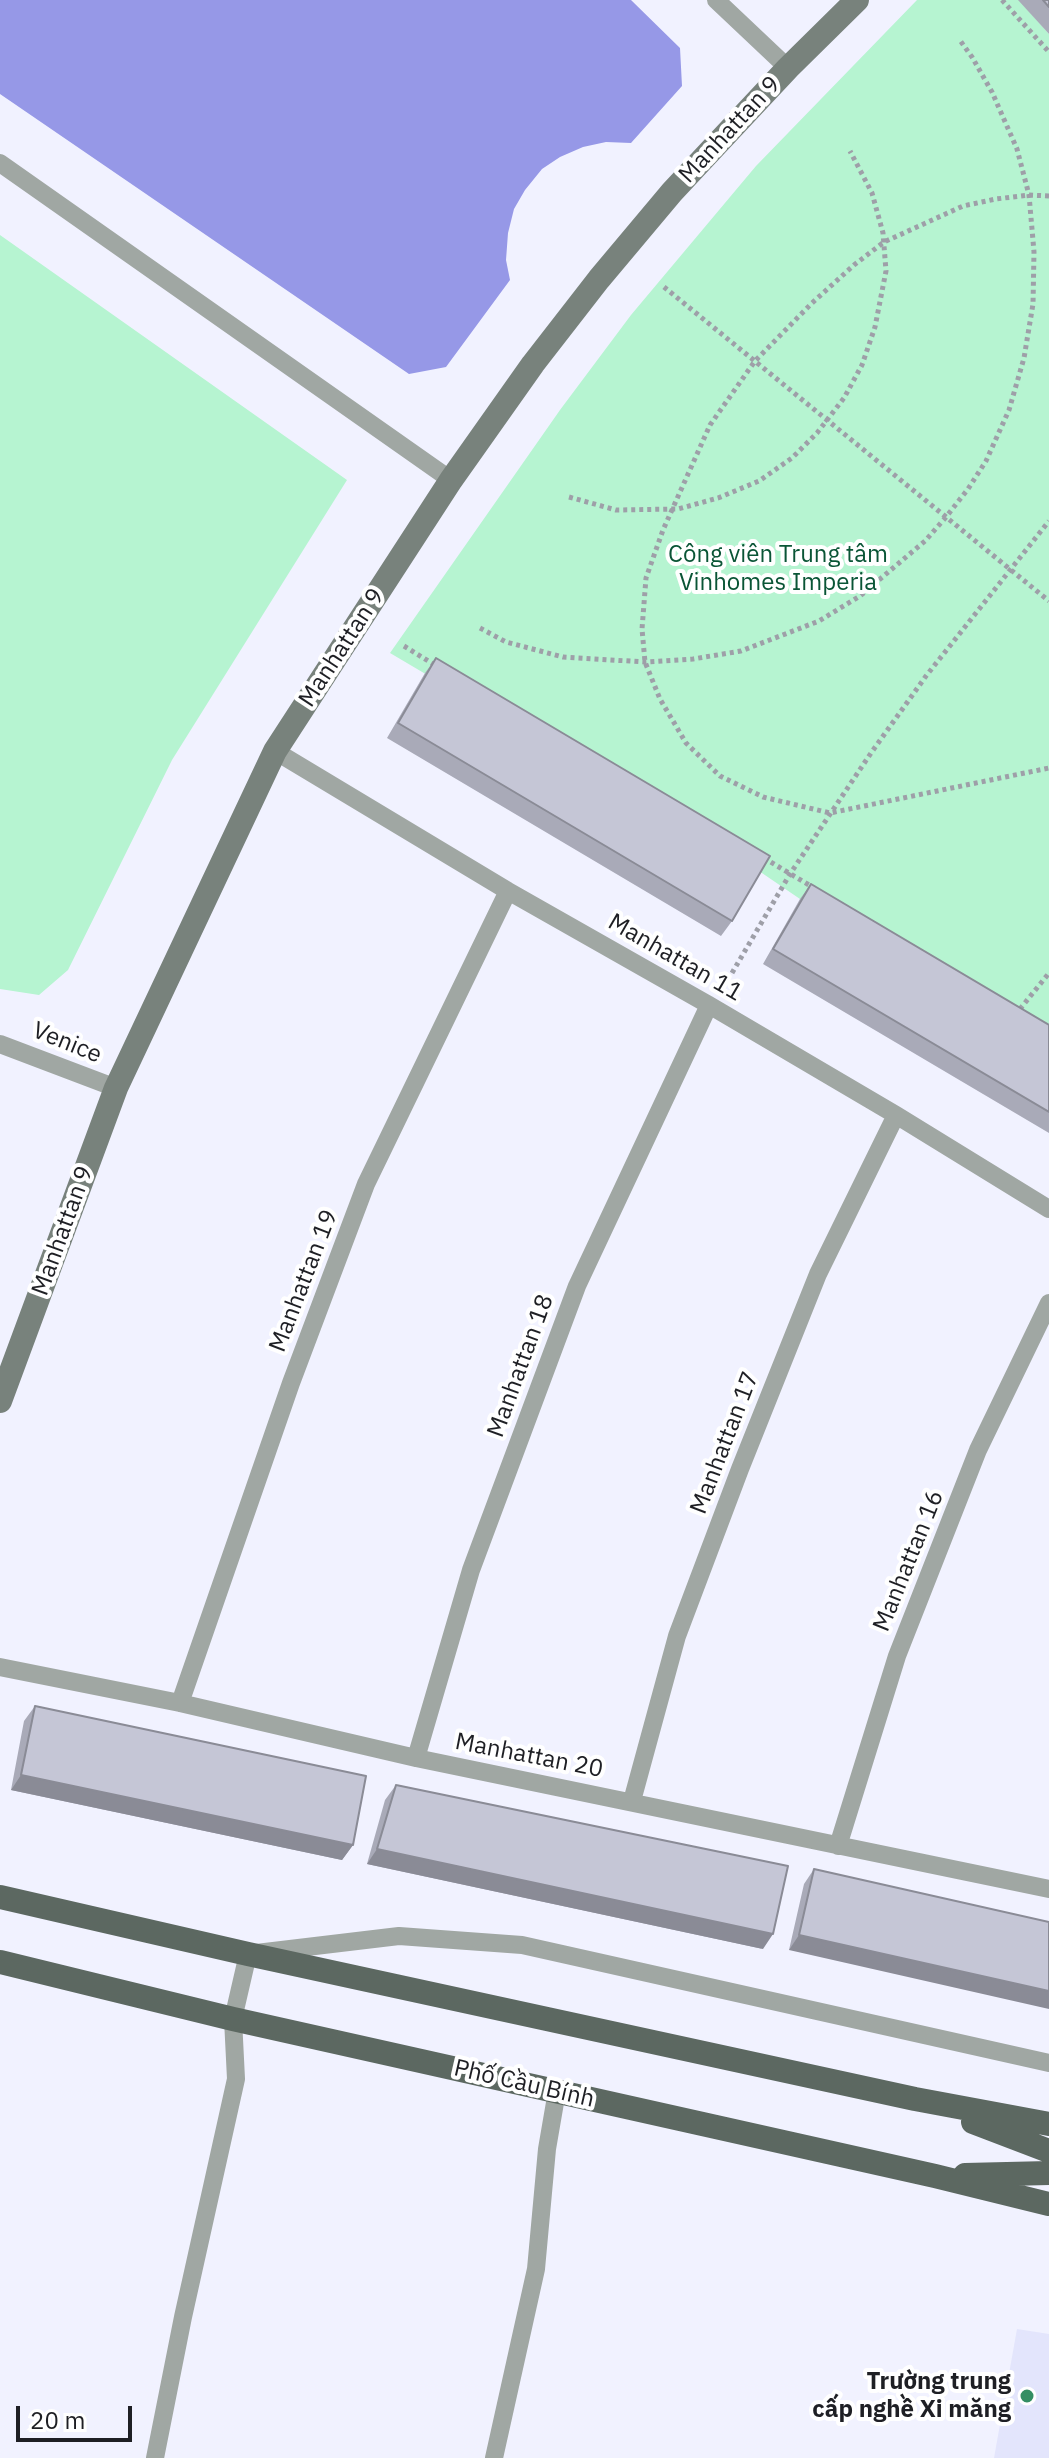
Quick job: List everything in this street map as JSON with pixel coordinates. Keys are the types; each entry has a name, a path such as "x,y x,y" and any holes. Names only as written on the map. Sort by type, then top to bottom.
{"main road":[{"name":"Manhattan 9","path":"0,1401 116,1088 275,751 451,480 533,364 672,192 788,68 857,0"},
{"path":"0,1897 915,2099 1049,2124"},
{"name":"Phố Cầu Bính","path":"0,1962 233,2019 1049,2204"},
{"path":"915,2099 1049,2151"},
{"path":"935,2176 1049,2173"}],"lane":[{"path":"716,0 788,68"},
{"path":"0,163 451,480"},
{"name":"Manhattan 11","path":"275,751 508,891 896,1115 1049,1209"},
{"name":"Manhattan 19","path":"180,1703 291,1383 366,1184 508,891"},
{"name":"Manhattan 18","path":"416,1758 471,1570 577,1286 709,1005"},
{"name":"Venice","path":"0,1044 116,1088"},
{"name":"Manhattan 17","path":"632,1801 677,1636 740,1469 818,1274 896,1115"},
{"name":"Manhattan 16","path":"838,1846 897,1656 978,1450 1049,1303"},
{"name":"Manhattan 20","path":"0,1667 180,1703 416,1758 1049,1889"},
{"path":"155,2458 236,2079 233,2019 248,1954 399,1936 522,1945 1049,2063"},
{"path":"494,2458 536,2269 547,2149 557,2091"}],"path":[{"path":"1002,0 1049,52"},
{"path":"480,628 506,642 563,657 645,662 693,659 741,651 819,621 860,596 916,549 946,517 986,461 1009,410 1024,358 1033,304 1034,252 1029,195 1017,149 992,92 959,39"},
{"path":"569,497 616,510 671,510 718,498 759,481 792,458 827,420 844,398 862,365 875,327 886,271 884,242 872,193 850,151"},
{"path":"1049,196 1029,195 963,206 884,242 812,303 755,361 710,425 671,510 646,578 642,629 645,662 660,699 686,743 720,776 763,797 830,813 1049,768"},
{"path":"664,287 1049,601"},
{"path":"732,973 790,874 926,676 1049,521"},
{"path":"404,646 445,671"},
{"path":"762,857 817,890"},
{"path":"1029,1015 1020,1009 1049,973"}],"shaded area":[{"name":"Trường trung cấp nghề Xi măng","path":"1017,2329 1049,2334 1049,2458 994,2458"}],"green space":[{"name":"Công viên Trung tâm Vinhomes Imperia","path":"917,0 1019,0 1049,34 1049,1046 390,653 560,410 631,315 756,166"},
{"path":"0,235 347,480 172,760 68,970 39,995 0,989"}],"water":[{"path":"0,0 631,0 680,48 682,86 631,143 606,142 583,147 542,169 514,209 506,260 510,280 446,367 409,374 0,94"}],"building":[{"path":"436,658 770,856 732,921 398,723"},
{"path":"811,884 1049,1025 1049,1112 773,949"},
{"path":"35,1706 366,1776 353,1845 21,1775"},
{"path":"396,1785 788,1866 773,1934 377,1849"},
{"path":"814,1869 1049,1922 1049,1991 799,1935"}],"place":[{"name":"Trường trung cấp nghề Xi măng","path":"1027,2396"}]}
